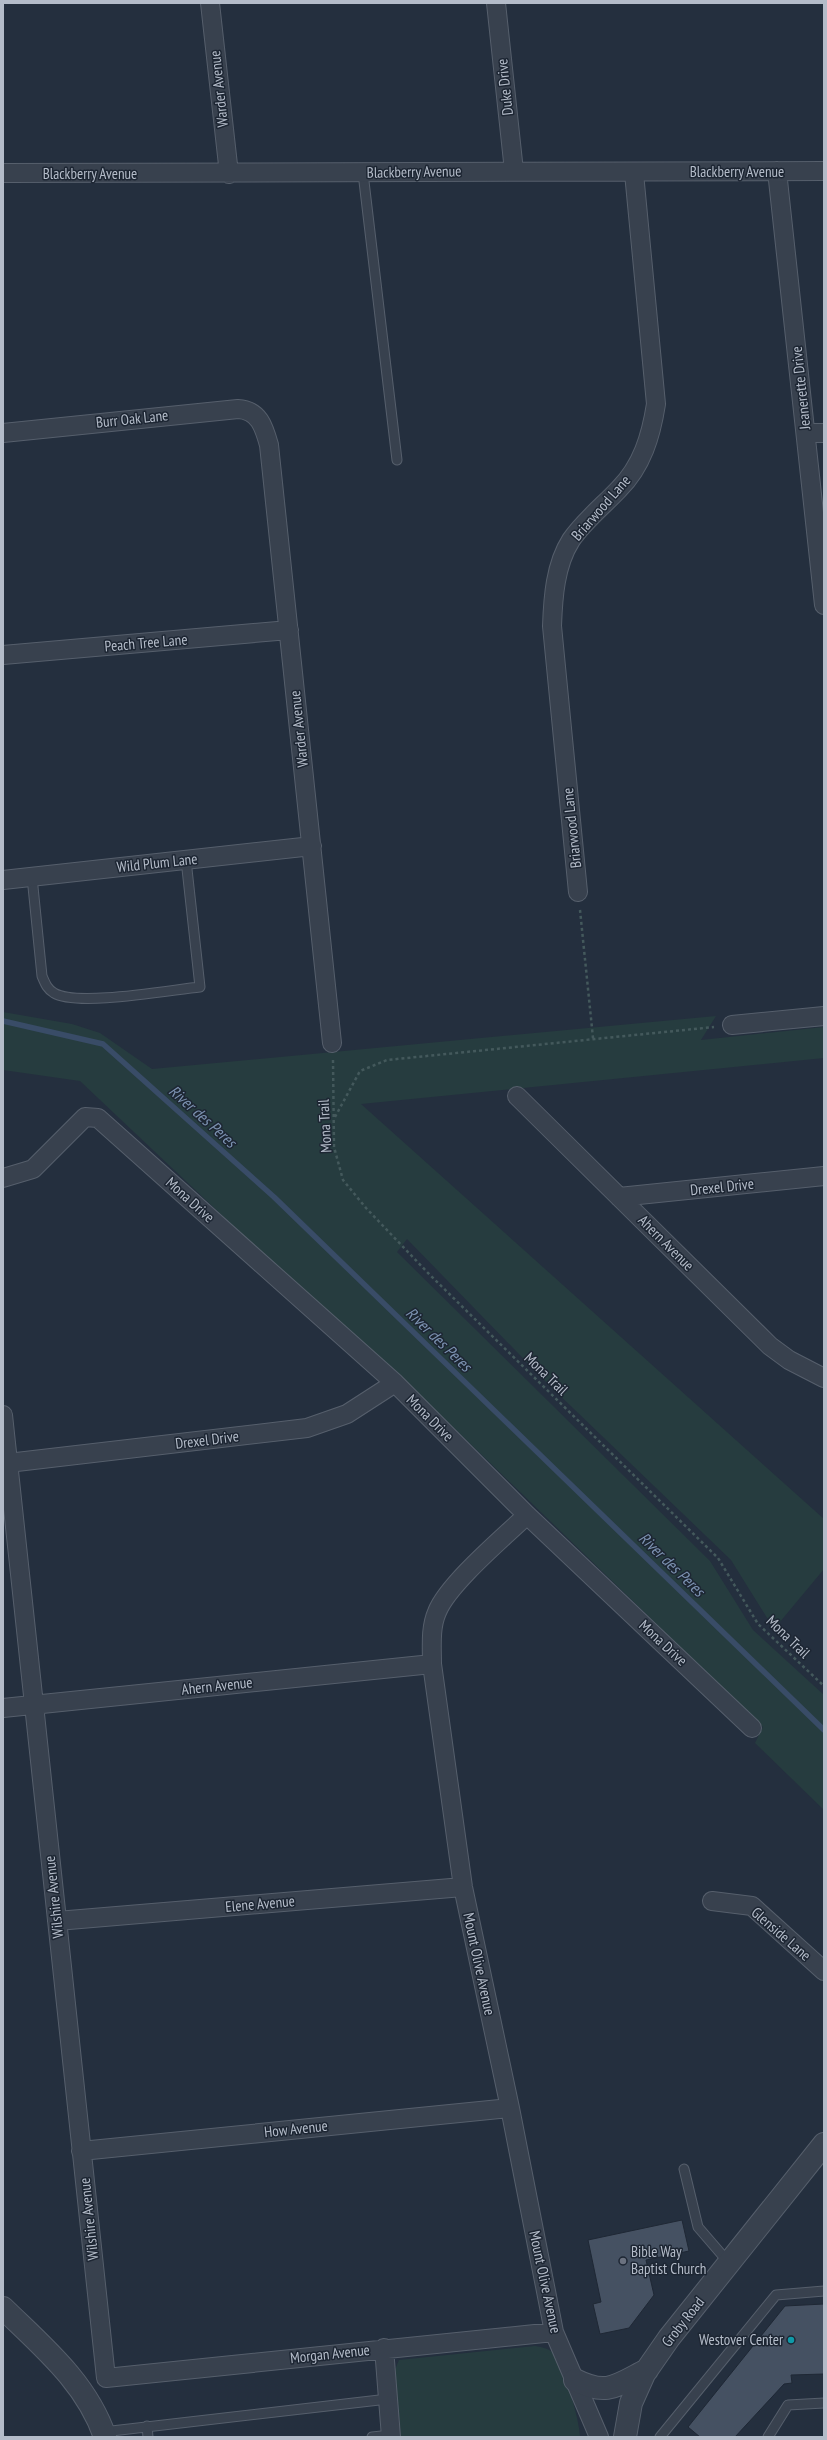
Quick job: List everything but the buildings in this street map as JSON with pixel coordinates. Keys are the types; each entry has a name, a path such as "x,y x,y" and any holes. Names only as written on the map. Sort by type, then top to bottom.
{"street":[{"name":"Warder Avenue","path":"210,3 229,174"},
{"name":"Duke Drive","path":"496,3 514,171"},
{"name":"Blackberry Avenue","path":"3,171 229,174 514,171 824,171"},
{"name":"Jeanerette Drive","path":"777,171 824,605"},
{"name":"Briarwood Lane","path":"578,892 552,626 553,595 560,565 570,541 621,488 637,465 647,446 653,425 656,404 634,172"},
{"name":"Burr Oak Lane","path":"3,432 238,408 245,409 259,418"},
{"name":"Warder Avenue","path":"259,418 269,445 332,1043"},
{"path":"806,433 824,433"},
{"name":"Peach Tree Lane","path":"3,655 289,630"},
{"name":"Wild Plum Lane","path":"3,880 312,846"},
{"path":"732,1025 824,1016"},
{"name":"Ahern Avenue","path":"517,1096 770,1346 788,1360 824,1378"},
{"name":"Mona Drive","path":"3,1178 33,1169 85,1117 98,1118 395,1383 527,1515 752,1728"},
{"name":"Drexel Drive","path":"620,1197 824,1176"},
{"name":"Drexel Drive","path":"8,1464 307,1428 347,1414 395,1383"},
{"name":"Wilshire Avenue","path":"3,1415 106,2378"},
{"name":"Mount Olive Avenue","path":"527,1515 479,1559 452,1590 437,1611 432,1640 432,1664 462,1887 510,2108 554,2332 599,2437"},
{"name":"Ahern Avenue","path":"3,1708 432,1664"},
{"name":"Elene Avenue","path":"57,1921 462,1887"},
{"name":"Glenside Lane","path":"712,1901 752,1906 824,1971"},
{"name":"How Avenue","path":"81,2150 510,2108"},
{"name":"Groby Road","path":"626,2437 631,2403 646,2370 668,2338 824,2144"},
{"path":"3,2308 76,2383 94,2408 104,2434"},
{"name":"Morgan Avenue","path":"106,2378 384,2348 554,2332"},
{"path":"384,2348 391,2436"},
{"path":"574,2380 592,2388 601,2389 616,2386 646,2370"}],"lane":[{"path":"363,173 397,460"},
{"path":"32,877 42,976 46,987 55,994 86,999 200,987 186,860"},
{"path":"684,2169 698,2227 729,2263"},
{"path":"660,2437 776,2295 824,2291"},
{"path":"104,2434 147,2426 388,2399"},
{"path":"768,2437 788,2405 824,2403"},
{"path":"147,2426 148,2437"},
{"path":"372,2437 391,2436"}],"path":[{"path":"578,892 593,1038"},
{"path":"334,1119 360,1071 376,1062 593,1038 732,1025"},
{"name":"Mona Trail","path":"332,1043 334,1147 343,1180 366,1208 428,1273 718,1558 758,1624 824,1686"}],"green space":[{"path":"3,1012 72,1024 100,1033 152,1069 716,1016 701,1040 824,1027 824,1058 361,1104 824,1519 824,1569 774,1629 731,1560 549,1385 407,1239 397,1252 710,1561 753,1630 824,1695 824,1810 755,1743 763,1727 425,1400 245,1237 80,1081 3,1070"},
{"path":"535,2346 550,2351 555,2354 558,2359 571,2394 578,2420 580,2437 401,2437 395,2370 399,2360"}],"waterway":[{"name":"River des Peres","path":"3,1021 103,1044 274,1197 824,1730"}],"place":[{"name":"Bible Way Baptist Church","path":"623,2261"},
{"name":"Westover Center","path":"791,2340"}]}
